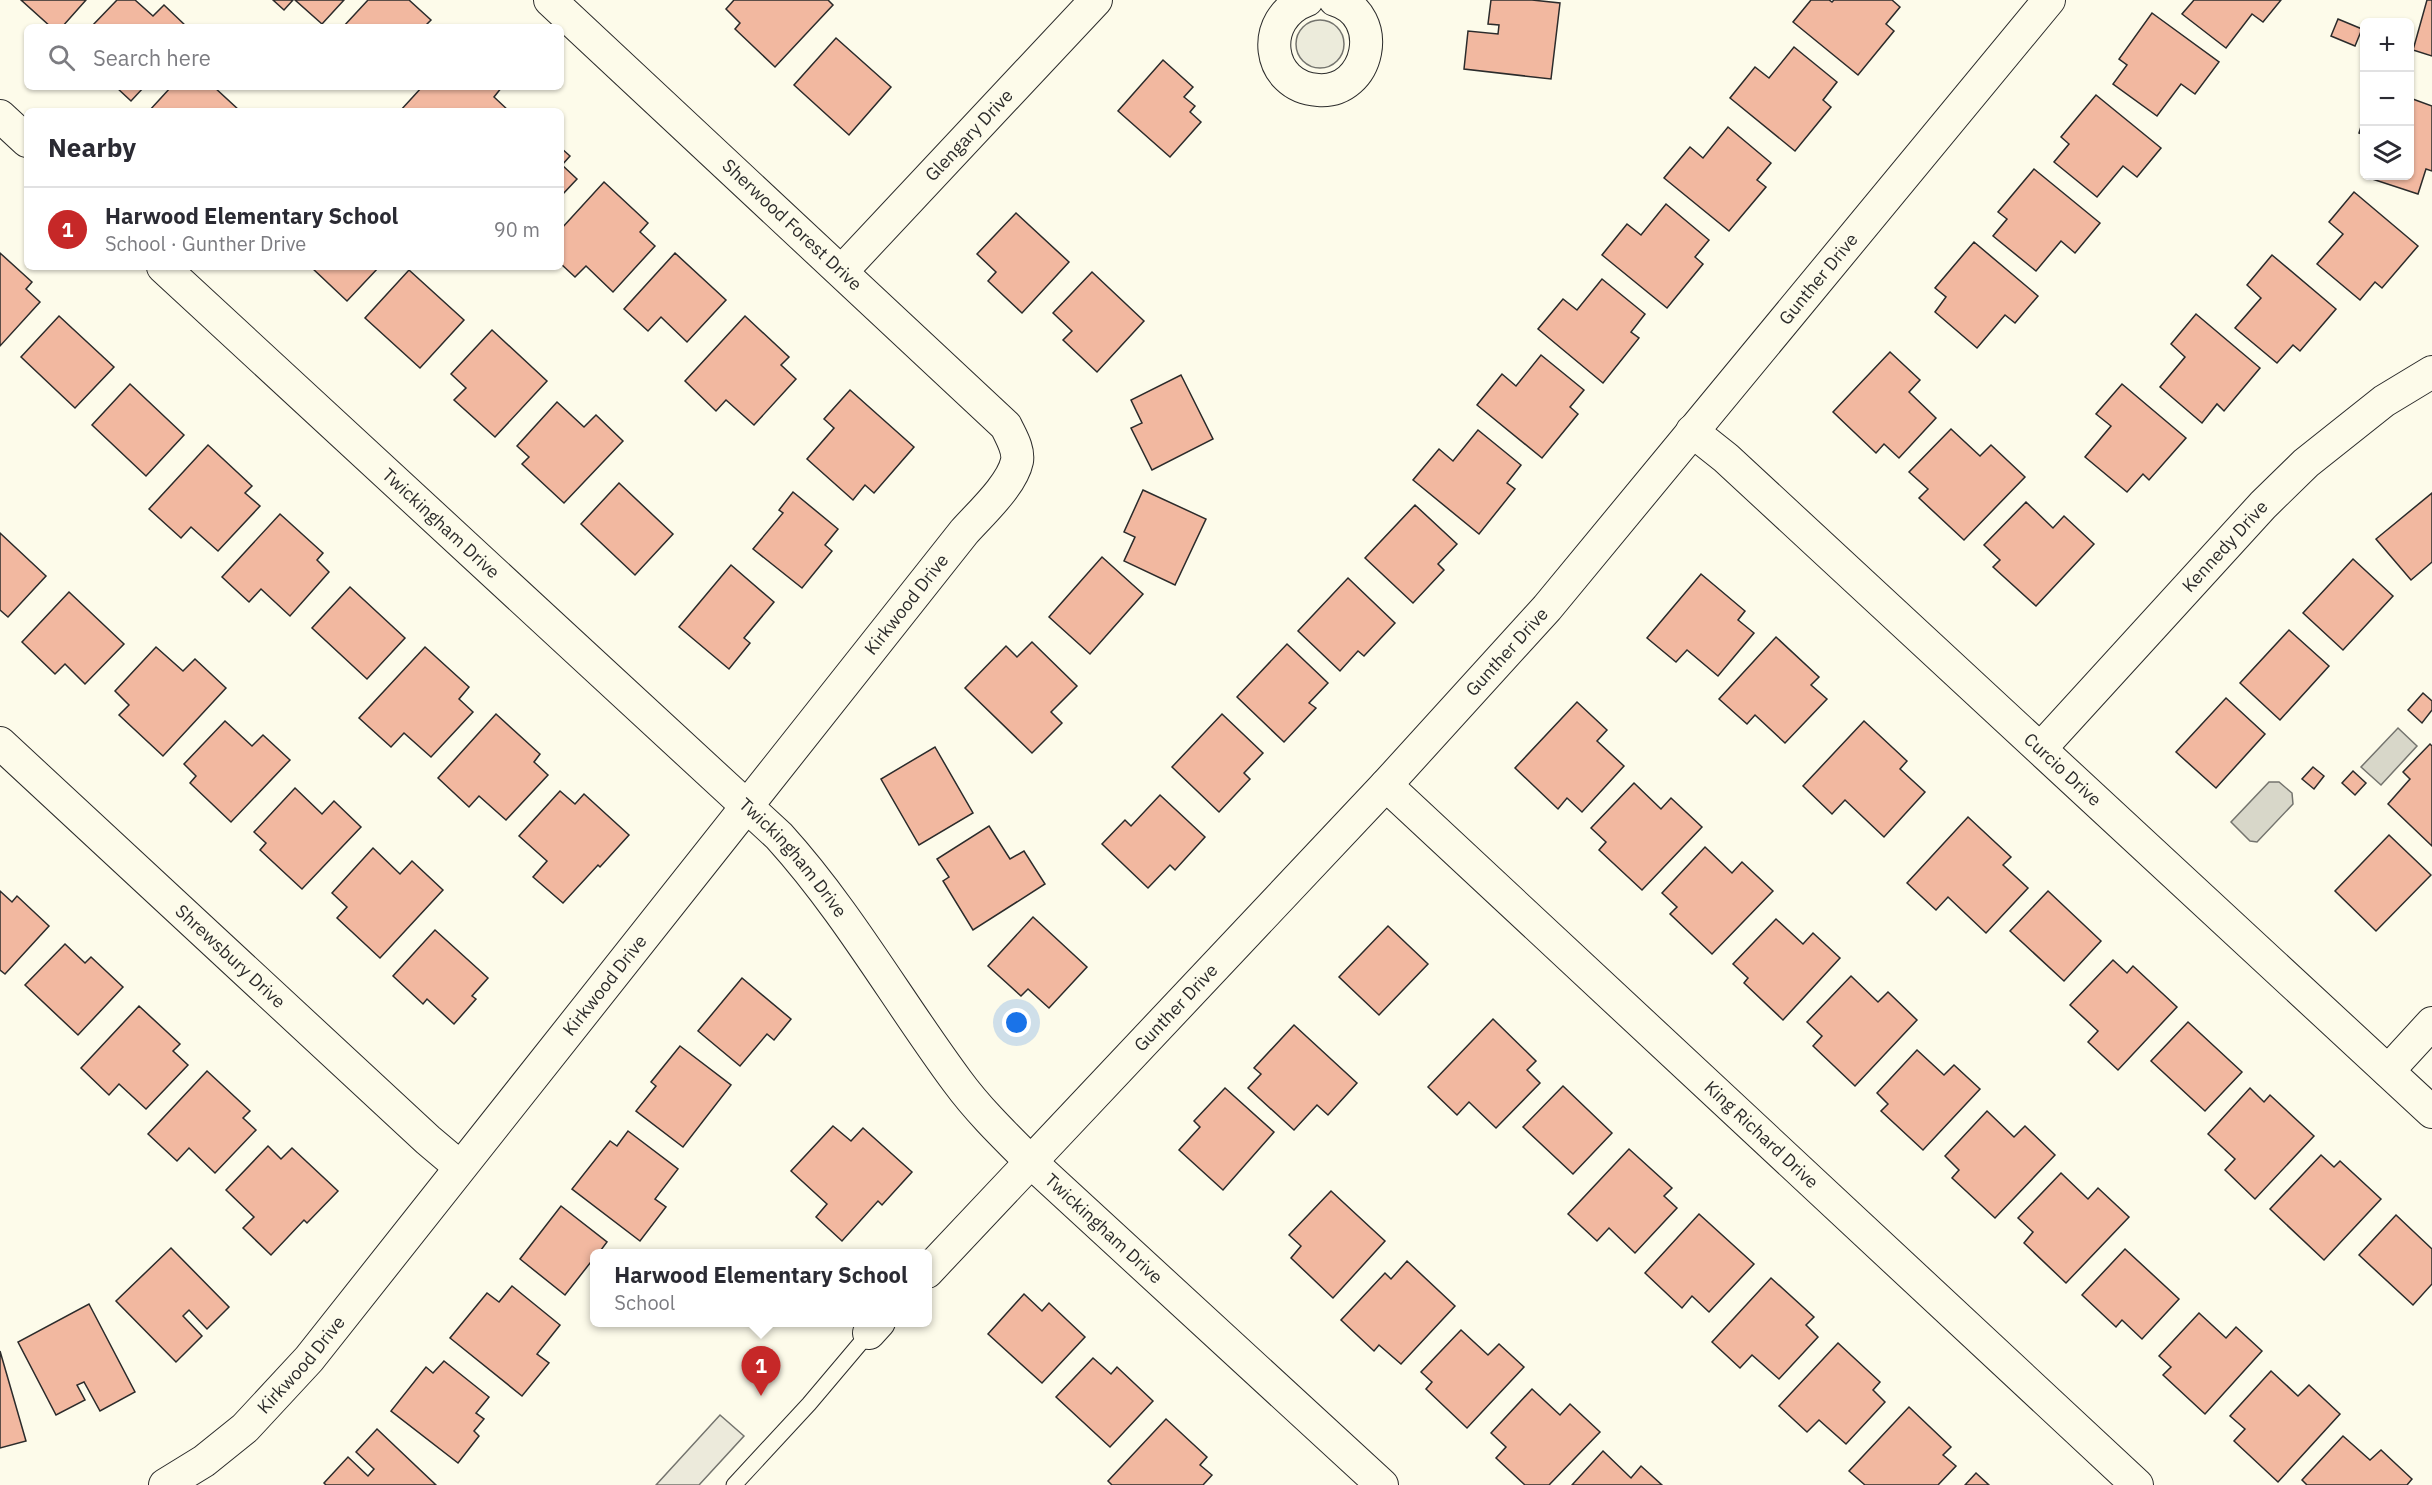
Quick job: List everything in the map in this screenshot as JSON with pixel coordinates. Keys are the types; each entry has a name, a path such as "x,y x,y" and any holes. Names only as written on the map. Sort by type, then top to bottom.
{"street":[{"name":"Sherwood Forest Drive","path":"550,0 1006,426 1015,445 1017,461"},
{"name":"Glengary Drive","path":"842,271 1096,0"},
{"path":"1263,0 1274,39 1275,54 1281,68 1291,80 1305,88 1328,89 1350,81 1360,68 1366,54 1367,38 1362,22 1353,10 1335,0"},
{"path":"1274,39 1278,25 1286,12 1306,0"},
{"name":"Gunther Drive","path":"932,1267 1386,785 1547,608 2049,0"},
{"path":"0,116 24,138"},
{"name":"Twickingham Drive","path":"166,270 746,808 779,836 810,870 958,1083 994,1125 1382,1485"},
{"name":"Kennedy Drive","path":"2042,748 2263,505 2306,463 2384,401 2432,372"},
{"name":"Curcio Drive","path":"1692,430 1726,458 2042,748 2432,1112"},
{"name":"Kirkwood Drive","path":"165,1485 204,1461 245,1428 309,1359 964,532 1008,482 1017,461"},
{"name":"Shrewsbury Drive","path":"0,743 428,1140 460,1167"},
{"name":"King Richard Drive","path":"1386,785 2137,1485"},
{"path":"2388,1071 2432,1023"}],"lane":[{"path":"734,1485 809,1404 874,1328"}],"shaded area":[{"path":"1315,20 1325,20 1337,27 1344,39 1344,49 1337,61 1325,68 1315,68 1300,57 1296,49 1296,39 1307,24"},
{"path":"2398,728 2417,746 2381,785 2361,767"},
{"path":"2269,782 2279,782 2292,793 2293,804 2257,842 2250,841 2231,822"},
{"path":"720,1415 744,1436 699,1485 656,1485"}],"building":[{"path":"21,0 86,0 65,24 48,24"},
{"path":"117,0 135,0 153,16 164,5 184,24 94,24"},
{"path":"273,0 293,0 284,10"},
{"path":"295,0 344,0 322,24"},
{"path":"368,0 409,0 431,20 427,24 346,24"},
{"path":"734,0 828,0 833,5 775,67 735,29 740,23 726,9"},
{"path":"1491,0 1560,3 1551,79 1464,69 1468,31 1498,34 1499,25 1488,24"},
{"path":"1811,0 1832,2 1834,0 1892,0 1900,7 1886,24 1894,31 1858,75 1793,22"},
{"path":"2194,0 2281,0 2263,22 2252,14 2226,48 2182,14"},
{"path":"2427,0 2432,0 2432,56 2414,50"},
{"path":"2152,13 2219,62 2195,94 2181,84 2157,116 2113,84 2127,65 2119,59"},
{"path":"2338,19 2360,28 2355,46 2331,36"},
{"path":"836,38 891,87 849,135 794,85"},
{"path":"1794,47 1837,82 1823,100 1831,107 1795,151 1730,98 1755,67 1769,78"},
{"path":"1163,60 1193,87 1184,97 1195,106 1190,112 1201,122 1170,157 1118,111"},
{"path":"119,90 141,90 131,101"},
{"path":"168,90 217,90 237,108 152,108"},
{"path":"419,90 500,90 494,97 506,108 403,108"},
{"path":"2096,95 2161,148 2137,177 2123,166 2097,197 2054,162 2069,144 2061,137"},
{"path":"2414,99 2432,106 2432,171 2426,169 2418,194 2375,180 2414,180"},
{"path":"1728,127 1771,163 1757,180 1766,187 1729,231 1664,178 1690,147 1703,158"},
{"path":"564,151 570,156 564,163"},
{"path":"564,167 577,179 564,193"},
{"path":"2034,169 2100,223 2075,253 2061,241 2036,271 1993,236 2007,219 1998,212"},
{"path":"604,182 648,223 640,232 655,246 613,292 586,266 575,277 564,267 564,226"},
{"path":"2354,192 2418,246 2382,288 2375,282 2360,300 2317,264 2343,234 2329,222"},
{"path":"1666,204 1709,240 1695,257 1703,264 1667,308 1602,255 1627,224 1641,235"},
{"path":"1016,213 1069,262 1022,313 988,281 996,272 977,254"},
{"path":"1974,242 2038,296 2015,323 2005,315 1977,348 1935,312 1946,297 1935,288"},
{"path":"0,253 32,282 26,289 40,302 0,346"},
{"path":"675,253 726,300 687,342 661,317 648,331 624,309"},
{"path":"2272,255 2336,309 2300,351 2293,345 2277,363 2235,328 2261,298 2247,285"},
{"path":"314,270 376,270 347,301"},
{"path":"409,270 464,320 420,368 365,318"},
{"path":"1092,272 1144,321 1097,372 1063,340 1072,331 1053,313"},
{"path":"1602,279 1645,314 1631,332 1639,338 1603,383 1538,329 1563,299 1577,310"},
{"path":"2196,314 2260,368 2224,411 2217,404 2202,423 2160,387 2185,357 2171,344"},
{"path":"59,316 114,367 75,408 21,357"},
{"path":"745,316 789,357 781,365 796,379 754,425 726,400 716,411 685,381"},
{"path":"492,330 547,381 495,437 454,400 466,388 451,374"},
{"path":"1890,352 1920,380 1909,392 1936,418 1899,458 1884,444 1876,453 1833,412"},
{"path":"1541,355 1584,390 1570,407 1578,414 1542,458 1477,405 1502,374 1516,386"},
{"path":"1181,375 1213,439 1152,470 1131,428 1142,423 1131,400"},
{"path":"130,384 184,435 146,476 92,425"},
{"path":"2122,384 2186,438 2149,480 2143,474 2127,492 2085,457 2111,426 2096,414"},
{"path":"850,390 914,447 874,493 865,485 853,500 807,459 834,428 824,419"},
{"path":"557,402 584,427 596,415 623,441 564,503 522,464 529,457 517,446"},
{"path":"1951,429 1980,456 1991,445 2025,477 1964,540 1919,498 1928,489 1909,472"},
{"path":"1478,430 1521,465 1507,483 1515,489 1479,534 1413,480 1439,449 1453,461"},
{"path":"208,445 252,486 245,493 260,506 218,551 191,527 181,538 149,509"},
{"path":"619,483 673,534 635,575 581,524"},
{"path":"1143,490 1206,519 1175,585 1124,561 1135,537 1124,532"},
{"path":"793,492 838,529 825,545 832,551 802,588 753,549 783,513 779,510"},
{"path":"2432,493 2432,562 2411,580 2376,539"},
{"path":"2026,502 2053,528 2064,516 2094,544 2036,606 1993,567 2000,560 1984,545"},
{"path":"1415,505 1457,544 1438,564 1444,570 1413,603 1365,558"},
{"path":"280,514 323,553 317,560 329,572 290,616 261,589 249,602 222,577"},
{"path":"0,533 46,576 8,617 0,610"},
{"path":"1102,557 1143,594 1090,654 1049,617"},
{"path":"2353,559 2393,596 2343,650 2303,613"},
{"path":"731,565 774,602 744,638 750,643 729,669 679,627"},
{"path":"1701,574 1745,611 1738,620 1754,633 1718,676 1687,650 1676,662 1647,638"},
{"path":"1348,578 1395,623 1364,656 1358,651 1340,671 1298,631"},
{"path":"350,587 405,638 367,679 312,628"},
{"path":"69,592 124,644 85,684 65,664 55,674 22,642"},
{"path":"2289,630 2329,666 2280,720 2240,683"},
{"path":"1776,637 1819,677 1811,685 1827,699 1785,743 1755,715 1747,724 1719,699"},
{"path":"1032,642 1077,686 1051,712 1062,723 1032,753 965,688 1006,646 1017,657"},
{"path":"1287,644 1328,683 1309,703 1316,708 1284,742 1237,697"},
{"path":"156,647 183,671 195,659 226,688 163,756 119,715 129,705 115,691"},
{"path":"425,647 469,687 459,699 473,712 431,757 404,733 391,747 359,718"},
{"path":"2423,693 2432,701 2432,710 2422,723 2408,710"},
{"path":"2226,698 2265,734 2216,788 2176,752"},
{"path":"1577,702 1607,730 1597,741 1624,766 1582,812 1567,798 1558,809 1515,768"},
{"path":"496,714 540,754 534,762 548,775 506,820 479,796 469,807 438,778"},
{"path":"1222,714 1263,753 1244,773 1250,779 1219,812 1172,767"},
{"path":"225,721 252,746 263,735 290,760 231,822 190,783 196,776 184,764"},
{"path":"1864,721 1907,761 1900,769 1925,792 1884,837 1845,800 1832,814 1803,786"},
{"path":"2430,744 2432,746 2432,846 2388,804 2410,779 2403,772"},
{"path":"935,747 973,813 919,845 881,779"},
{"path":"2313,767 2324,776 2314,789 2302,779"},
{"path":"2353,771 2366,783 2355,795 2342,783"},
{"path":"1634,783 1661,809 1671,798 1702,827 1642,890 1599,850 1606,842 1591,828"},
{"path":"295,788 322,814 334,801 361,827 302,889 260,850 266,843 254,832"},
{"path":"560,791 575,804 584,794 629,835 563,903 533,877 547,861 519,836"},
{"path":"1160,795 1205,837 1175,870 1170,865 1148,888 1102,844 1125,820 1131,826"},
{"path":"1968,817 2011,857 2003,865 2028,888 1986,933 1948,897 1936,910 1907,883"},
{"path":"989,826 1010,859 1024,851 1045,884 973,930 943,881 949,877 937,859"},
{"path":"2389,835 2431,875 2376,931 2335,891"},
{"path":"1705,847 1732,873 1742,862 1773,891 1712,954 1670,914 1677,907 1662,893"},
{"path":"373,848 400,874 412,861 443,890 380,958 337,918 347,907 332,893"},
{"path":"0,891 12,902 17,896 49,926 5,974 0,970"},
{"path":"2048,891 2101,941 2064,981 2010,931"},
{"path":"1033,917 1087,967 1049,1008 1028,989 1021,996 988,966"},
{"path":"1776,919 1803,944 1813,933 1840,958 1783,1020 1744,983 1748,978 1733,964"},
{"path":"1388,926 1428,964 1379,1015 1339,977"},
{"path":"435,930 488,978 472,996 476,999 454,1024 427,999 423,1004 393,976"},
{"path":"65,944 85,963 91,957 123,987 78,1035 25,985"},
{"path":"2113,960 2127,973 2133,966 2177,1007 2118,1070 2088,1042 2098,1031 2070,1005"},
{"path":"1851,976 1878,1002 1888,992 1917,1020 1855,1086 1813,1046 1822,1036 1807,1022"},
{"path":"742,978 791,1019 774,1040 767,1034 740,1066 698,1031"},
{"path":"139,1006 180,1044 173,1051 188,1065 146,1109 119,1084 109,1095 81,1068"},
{"path":"1493,1019 1536,1061 1527,1070 1540,1083 1496,1128 1469,1102 1457,1115 1428,1087"},
{"path":"2188,1022 2242,1072 2205,1111 2151,1061"},
{"path":"1294,1025 1357,1083 1328,1115 1317,1105 1294,1130 1248,1088 1261,1074 1254,1068"},
{"path":"680,1046 731,1085 683,1147 636,1111 656,1086 651,1082"},
{"path":"1917,1050 1944,1075 1954,1065 1980,1089 1923,1150 1881,1111 1888,1104 1877,1093"},
{"path":"207,1071 250,1111 243,1118 256,1130 215,1173 189,1148 177,1161 148,1134"},
{"path":"1563,1086 1612,1133 1573,1174 1523,1127"},
{"path":"1225,1088 1274,1132 1223,1190 1179,1150 1200,1127 1194,1121"},
{"path":"2250,1088 2264,1102 2270,1095 2314,1136 2255,1199 2225,1170 2235,1159 2208,1134"},
{"path":"1987,1111 2014,1137 2025,1126 2055,1155 1995,1218 1952,1178 1959,1170 1945,1156"},
{"path":"833,1126 851,1141 863,1128 912,1172 882,1205 878,1201 842,1241 816,1217 827,1204 791,1171"},
{"path":"628,1131 678,1169 655,1199 666,1207 640,1241 572,1189 610,1141 617,1146"},
{"path":"268,1146 281,1159 292,1148 338,1191 307,1223 304,1220 271,1255 243,1228 254,1217 226,1190"},
{"path":"1629,1149 1672,1188 1664,1196 1677,1208 1635,1253 1609,1228 1597,1241 1568,1214"},
{"path":"2321,1155 2334,1167 2340,1161 2381,1199 2324,1260 2270,1209"},
{"path":"2061,1173 2088,1199 2098,1188 2129,1217 2066,1283 2024,1243 2033,1232 2018,1218"},
{"path":"1331,1191 1385,1241 1333,1298 1291,1258 1301,1246 1289,1235"},
{"path":"561,1206 607,1242 602,1249 590,1249 590,1263 565,1295 520,1259"},
{"path":"1699,1214 1754,1264 1709,1312 1692,1296 1682,1308 1645,1273"},
{"path":"2396,1215 2432,1249 2432,1284 2413,1305 2359,1255"},
{"path":"171,1248 229,1307 207,1329 189,1310 183,1316 202,1336 176,1362 116,1301"},
{"path":"2125,1249 2179,1299 2142,1339 2122,1320 2116,1327 2082,1295"},
{"path":"1407,1261 1455,1306 1401,1364 1379,1345 1374,1351 1341,1320 1385,1273 1391,1279"},
{"path":"1771,1278 1814,1317 1806,1325 1818,1337 1779,1379 1752,1355 1740,1368 1712,1342"},
{"path":"512,1286 560,1325 537,1354 549,1363 522,1396 450,1338 487,1293 499,1302"},
{"path":"1024,1294 1042,1311 1049,1303 1085,1337 1042,1383 988,1334"},
{"path":"89,1304 135,1392 100,1411 84,1382 77,1385 85,1400 56,1415 18,1342"},
{"path":"2199,1313 2226,1338 2236,1327 2262,1351 2205,1414 2163,1375 2171,1367 2159,1356"},
{"path":"1461,1330 1488,1355 1499,1344 1524,1367 1467,1428 1426,1389 1432,1382 1421,1372"},
{"path":"1838,1343 1880,1382 1873,1390 1885,1402 1846,1444 1819,1420 1807,1432 1779,1406"},
{"path":"0,1351 26,1441 0,1448"},
{"path":"1093,1358 1111,1374 1117,1367 1153,1401 1110,1447 1056,1397"},
{"path":"444,1361 489,1397 476,1413 484,1419 474,1431 479,1436 458,1463 391,1411 426,1367 433,1373"},
{"path":"2271,1371 2298,1396 2309,1385 2340,1414 2278,1482 2234,1441 2245,1429 2230,1416"},
{"path":"1532,1389 1560,1415 1570,1404 1600,1432 1549,1485 1525,1485 1496,1458 1506,1447 1491,1433"},
{"path":"1909,1407 1951,1447 1943,1455 1956,1466 1938,1485 1865,1485 1849,1471"},
{"path":"1166,1419 1207,1457 1200,1465 1212,1475 1203,1485 1112,1485 1108,1481"},
{"path":"377,1429 436,1485 326,1485 324,1483 348,1457 368,1476 374,1469 356,1452"},
{"path":"2343,1436 2370,1460 2381,1450 2412,1479 2407,1485 2307,1485 2302,1480"},
{"path":"1603,1451 1631,1478 1641,1466 1662,1485 1572,1485"},
{"path":"1976,1473 1989,1485 1965,1485"}],"place":[{"name":"Harwood Elementary School","path":"761,1396"}]}
